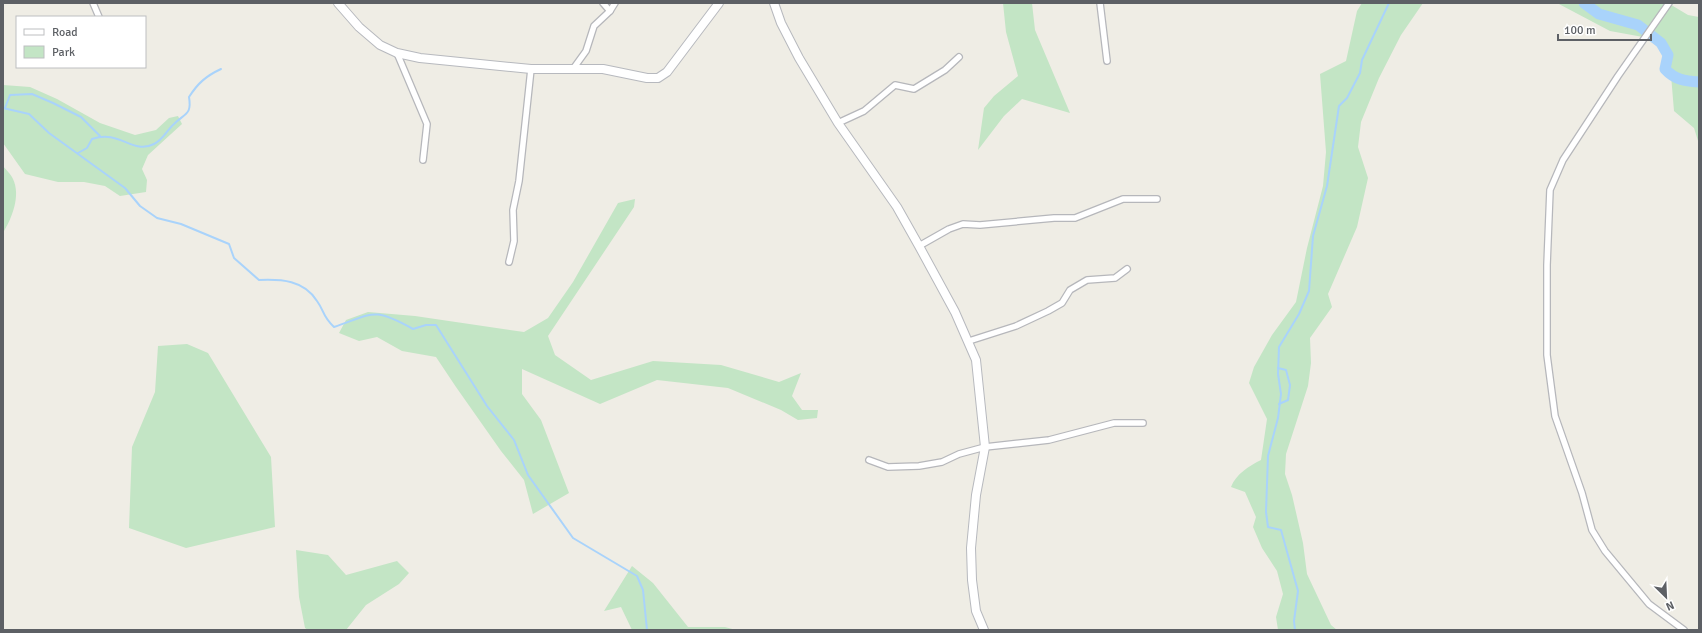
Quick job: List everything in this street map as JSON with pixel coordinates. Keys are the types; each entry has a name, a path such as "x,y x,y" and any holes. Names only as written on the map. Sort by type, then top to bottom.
{"main road":[{"path":"338,3 359,27 380,45 397,53 420,58 531,69 603,69 648,78 658,78 667,72 720,3"},
{"path":"774,3 781,23 799,58 838,122 896,208 919,246 969,341 976,360 985,447 976,495 971,548 972,580 976,611 984,630"}],"street":[{"path":"92,3 98,16"},
{"path":"603,3 610,11"},
{"path":"573,69 586,51 594,26 610,11 615,3"},
{"path":"1100,3 1107,61"},
{"path":"1669,3 1562,160 1550,190 1547,265 1547,355 1555,416 1582,493 1592,530 1604,551 1649,604 1684,630"},
{"path":"397,53 427,124 423,160"},
{"path":"838,122 864,111 895,85 914,88 945,70 959,57"},
{"path":"509,262 514,241 513,210 519,181 531,69"},
{"path":"919,246 949,229 963,224 980,225 1054,218 1075,218 1123,199 1157,199"},
{"path":"969,341 1016,326 1062,304 1070,290 1087,280 1115,278 1127,269"},
{"path":"869,460 888,467 918,466 942,462 959,454 985,447 1049,440 1114,423 1144,423"}],"green space":[{"path":"1003,3 1032,3 1035,30 1070,113 1022,99 1004,116 978,150 984,108 994,96 1018,76 1006,32"},
{"path":"1362,3 1423,3 1401,35 1379,78 1361,122 1358,147 1368,178 1357,227 1328,294 1332,307 1310,338 1311,363 1308,386 1286,454 1285,474 1292,495 1303,543 1307,574 1331,625 1337,630 1278,630 1276,617 1283,594 1277,571 1262,548 1253,527 1256,517 1245,492 1231,487 1233,482 1240,474 1261,460 1267,419 1249,383 1254,367 1272,335 1296,302 1307,248 1323,186 1326,152 1320,74 1346,61 1357,11"},
{"path":"1557,3 1668,3 1688,15 1699,17 1699,144 1694,128 1674,111 1670,63 1665,41 1610,31"},
{"path":"3,85 30,87 57,99 100,123 135,135 156,130 169,118 178,116 182,124 148,155 142,169 147,180 146,192 120,196 105,186 84,182 58,182 25,174 3,143"},
{"path":"3,166 12,177 15,186 16,200 12,214 3,233"},
{"path":"635,199 634,207 548,336 555,355 591,380 653,361 721,365 779,382 801,373 792,396 802,410 818,410 817,418 798,420 781,410 728,388 657,380 600,404 522,369 522,394 541,420 569,493 533,514 524,480 501,451 436,357 402,351 377,337 359,341 339,333 346,320 368,312 415,316 524,332 548,318 573,282 618,203"},
{"path":"187,344 208,353 271,457 275,527 186,548 129,528 132,447 155,392 158,346"},
{"path":"296,550 328,555 346,575 397,561 409,573 399,584 366,605 346,630 308,630 305,628 299,597"},
{"path":"632,566 653,583 688,627 725,627 736,630 632,630 621,607 604,611"}],"waterway":[{"path":"1295,630 1294,621 1298,591 1281,530 1268,527 1266,512 1268,456 1278,418 1281,394 1278,374 1279,347 1299,314 1309,291 1313,236 1327,186 1339,106 1347,98 1360,73 1362,60 1389,3"},
{"path":"1584,3 1599,14 1638,25 1661,43 1668,55 1665,69 1669,73 1680,79 1699,82"},
{"path":"78,153 87,148 92,139 102,137 110,137 132,145 146,147 154,144 187,113 190,103 189,97 203,80 221,69"},
{"path":"5,108 10,95 32,94 81,117 100,136"},
{"path":"3,108 29,114 49,133 125,188 140,206 157,218 181,224 229,244 234,258 259,280 291,282 306,289 312,294 320,305 325,317 334,327 374,314 390,317 413,329 426,325 436,325 487,406 514,440 528,475 573,538 637,576 643,590 647,630"},
{"path":"1278,368 1286,370 1290,385 1288,400 1279,404"}]}
